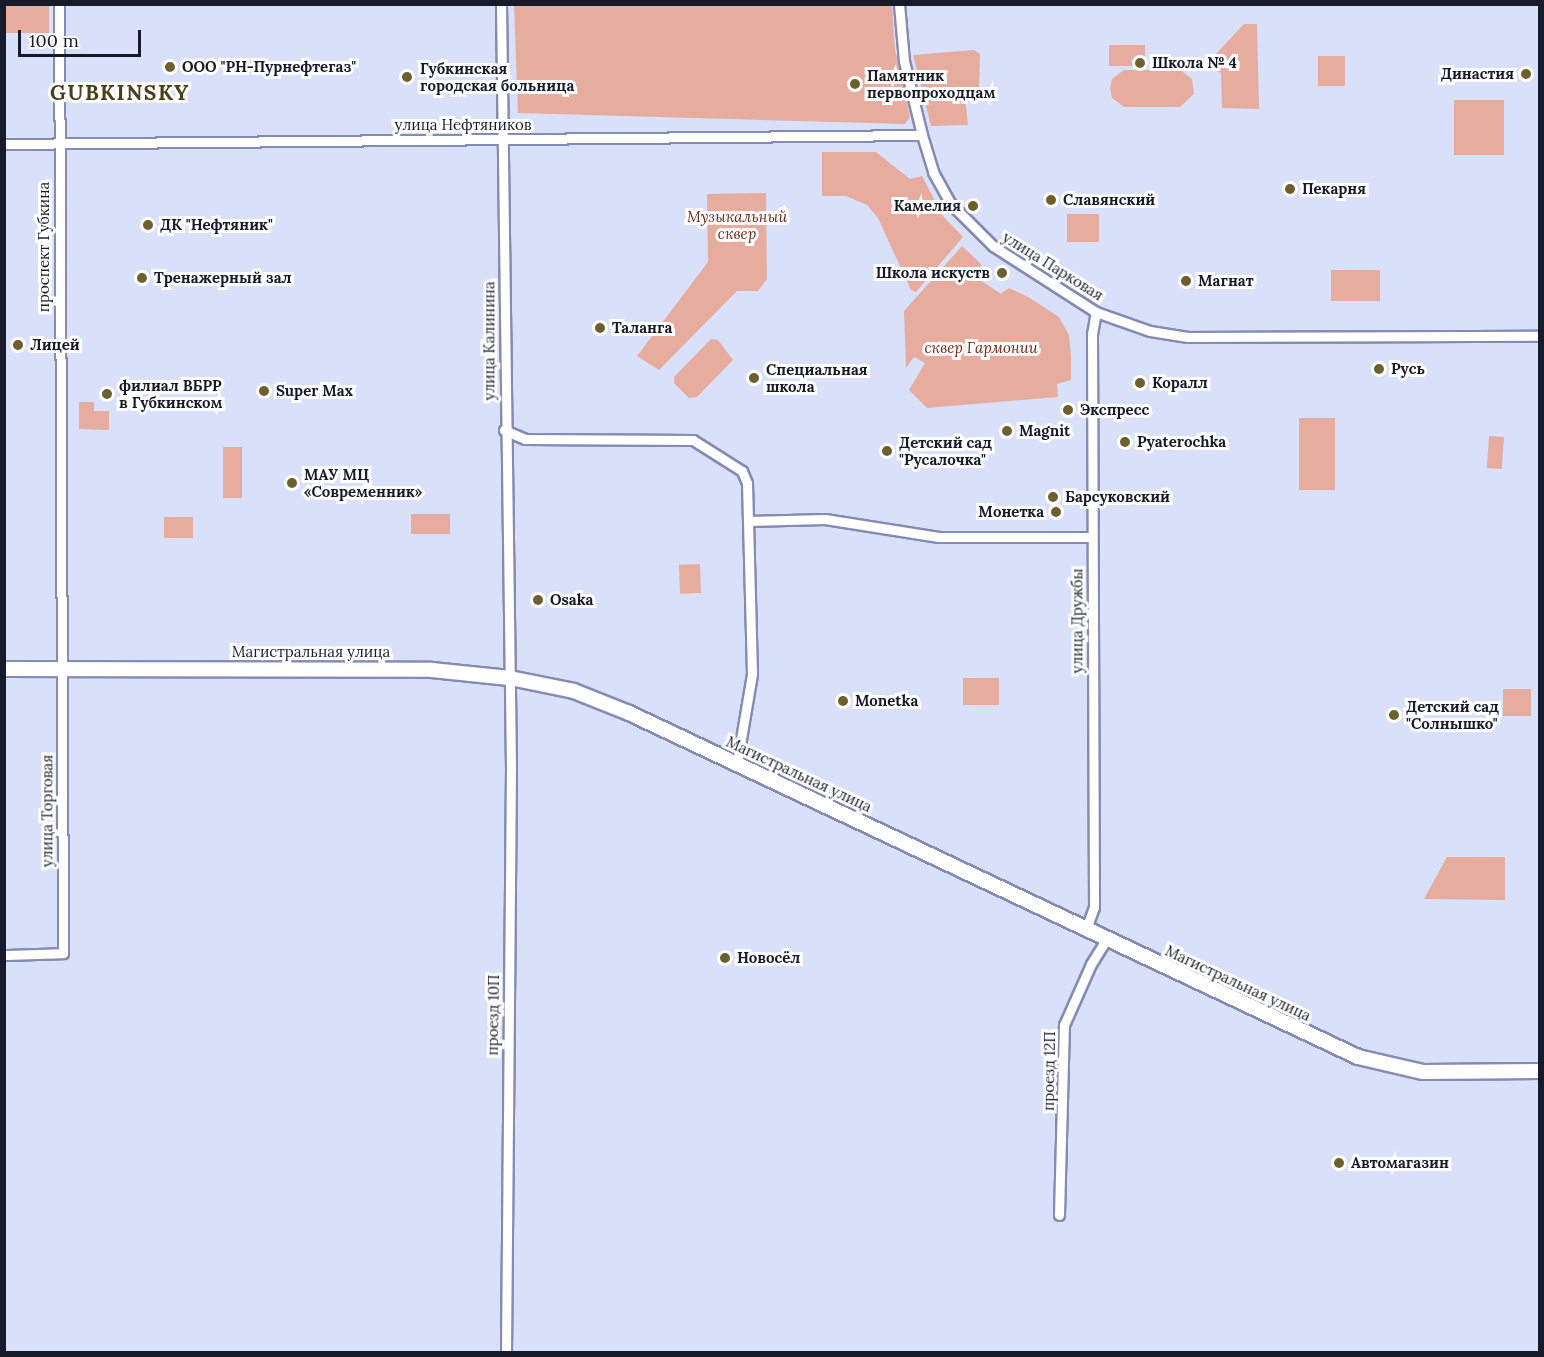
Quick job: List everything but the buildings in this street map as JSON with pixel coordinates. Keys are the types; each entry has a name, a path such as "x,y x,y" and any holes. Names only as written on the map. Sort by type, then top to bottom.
{"main road":[{"name":"Магистральная улица","path":"4,669 404,669 510,678 602,701 1377,1064 1424,1072 1539,1071"}],"street":[{"name":"проспект Губкина","path":"59,4 62,669"},
{"name":"улица Калинина","path":"501,4 504,140 504,430 510,678"},
{"name":"улица Парковая","path":"899,4 904,61 921,135 938,183 966,223 1009,258 1096,312 1150,332 1188,337 1539,336"},
{"name":"улица Нефтяников","path":"4,144 921,135"},
{"name":"улица Дружбы","path":"1086,929 1094,907 1092,334 1096,312"},
{"path":"504,430 525,439 700,442 742,471 747,483 752,674 737,764"},
{"path":"748,521 825,519 939,537 1092,537"},
{"name":"улица Торговая","path":"4,955 63,954 62,669"},
{"name":"проезд 10П","path":"506,1353 510,678"},
{"name":"проезд 12П","path":"1059,1215 1064,1025 1107,938"}],"green space":[{"path":"4,5 49,5 49,33 4,33"},
{"path":"514,5 892,5 895,49 910,117 905,124 518,113"},
{"path":"1244,24 1257,24 1259,109 1222,108 1221,73 1213,69 1214,56"},
{"path":"1109,45 1145,45 1145,66 1109,66"},
{"path":"974,50 980,54 979,91 965,97 968,125 931,126 913,55"},
{"path":"1318,56 1345,56 1345,86 1318,86"},
{"path":"1124,70 1180,70 1192,79 1194,94 1180,107 1124,107 1112,98 1110,88 1112,79"},
{"path":"1454,100 1504,100 1504,155 1454,155"},
{"path":"822,152 876,152 910,179 922,176 943,216 963,237 916,292 911,290 878,218 867,205 846,196 822,196"},
{"name":"Музыкальный сквер","path":"766,193 767,279 758,291 737,291 659,370 637,356 708,262 707,194"},
{"path":"1067,214 1099,214 1099,242 1067,242"},
{"name":"сквер Гармонии","path":"962,246 981,264 979,279 1001,294 1009,288 1030,298 1059,317 1069,335 1071,380 1057,384 1058,397 927,408 909,390 925,363 914,357 906,368 904,311"},
{"path":"1331,270 1380,270 1380,301 1331,301"},
{"path":"711,339 718,340 733,360 697,397 689,398 674,383 674,377"},
{"path":"79,402 94,402 94,411 109,411 109,430 79,429"},
{"path":"1299,418 1335,418 1335,490 1299,490"},
{"path":"1489,436 1504,437 1502,469 1487,468"},
{"path":"223,447 242,447 242,498 223,498"},
{"path":"411,514 450,514 450,534 411,534"},
{"path":"164,517 193,517 193,538 164,538"},
{"path":"700,564 701,593 680,594 679,565"},
{"path":"963,678 999,678 999,705 963,705"},
{"path":"1503,689 1531,689 1531,716 1503,716"},
{"path":"1447,857 1505,857 1505,900 1424,899"}],"place":[{"name":"Школа № 4","path":"1140,63"},
{"name":"ООО \"РН-Пурнефтегаз\"","path":"170,67"},
{"name":"Династия","path":"1526,74"},
{"name":"Губкинская городская больница","path":"407,77"},
{"name":"Памятник первопроходцам","path":"855,84"},
{"name":"Пекарня","path":"1290,189"},
{"name":"Славянский","path":"1051,200"},
{"name":"Камелия","path":"973,206"},
{"name":"ДК \"Нефтяник\"","path":"148,225"},
{"name":"Школа искуств","path":"1002,273"},
{"name":"Тренажерный зал","path":"142,278"},
{"name":"Магнат","path":"1186,281"},
{"name":"Таланга","path":"600,328"},
{"name":"Лицей","path":"18,345"},
{"name":"Русь","path":"1379,369"},
{"name":"Специальная школа","path":"754,378"},
{"name":"Коралл","path":"1140,383"},
{"name":"Super Max","path":"264,391"},
{"name":"филиал ВБРР в Губкинском","path":"107,394"},
{"name":"Экспресс","path":"1068,410"},
{"name":"Magnit","path":"1007,431"},
{"name":"Pyaterochka","path":"1125,442"},
{"name":"Детский сад \"Русалочка\"","path":"887,451"},
{"name":"МАУ МЦ «Современник»","path":"292,483"},
{"name":"Барсуковский","path":"1053,497"},
{"name":"Монетка","path":"1056,512"},
{"name":"Osaka","path":"538,600"},
{"name":"Monetka","path":"843,701"},
{"name":"Детский сад \"Солнышко\"","path":"1394,715"},
{"name":"Новосёл","path":"725,958"},
{"name":"Автомагазин","path":"1339,1163"}],"district":[{"name":"GUBKINSKY","path":"120,93"}]}
